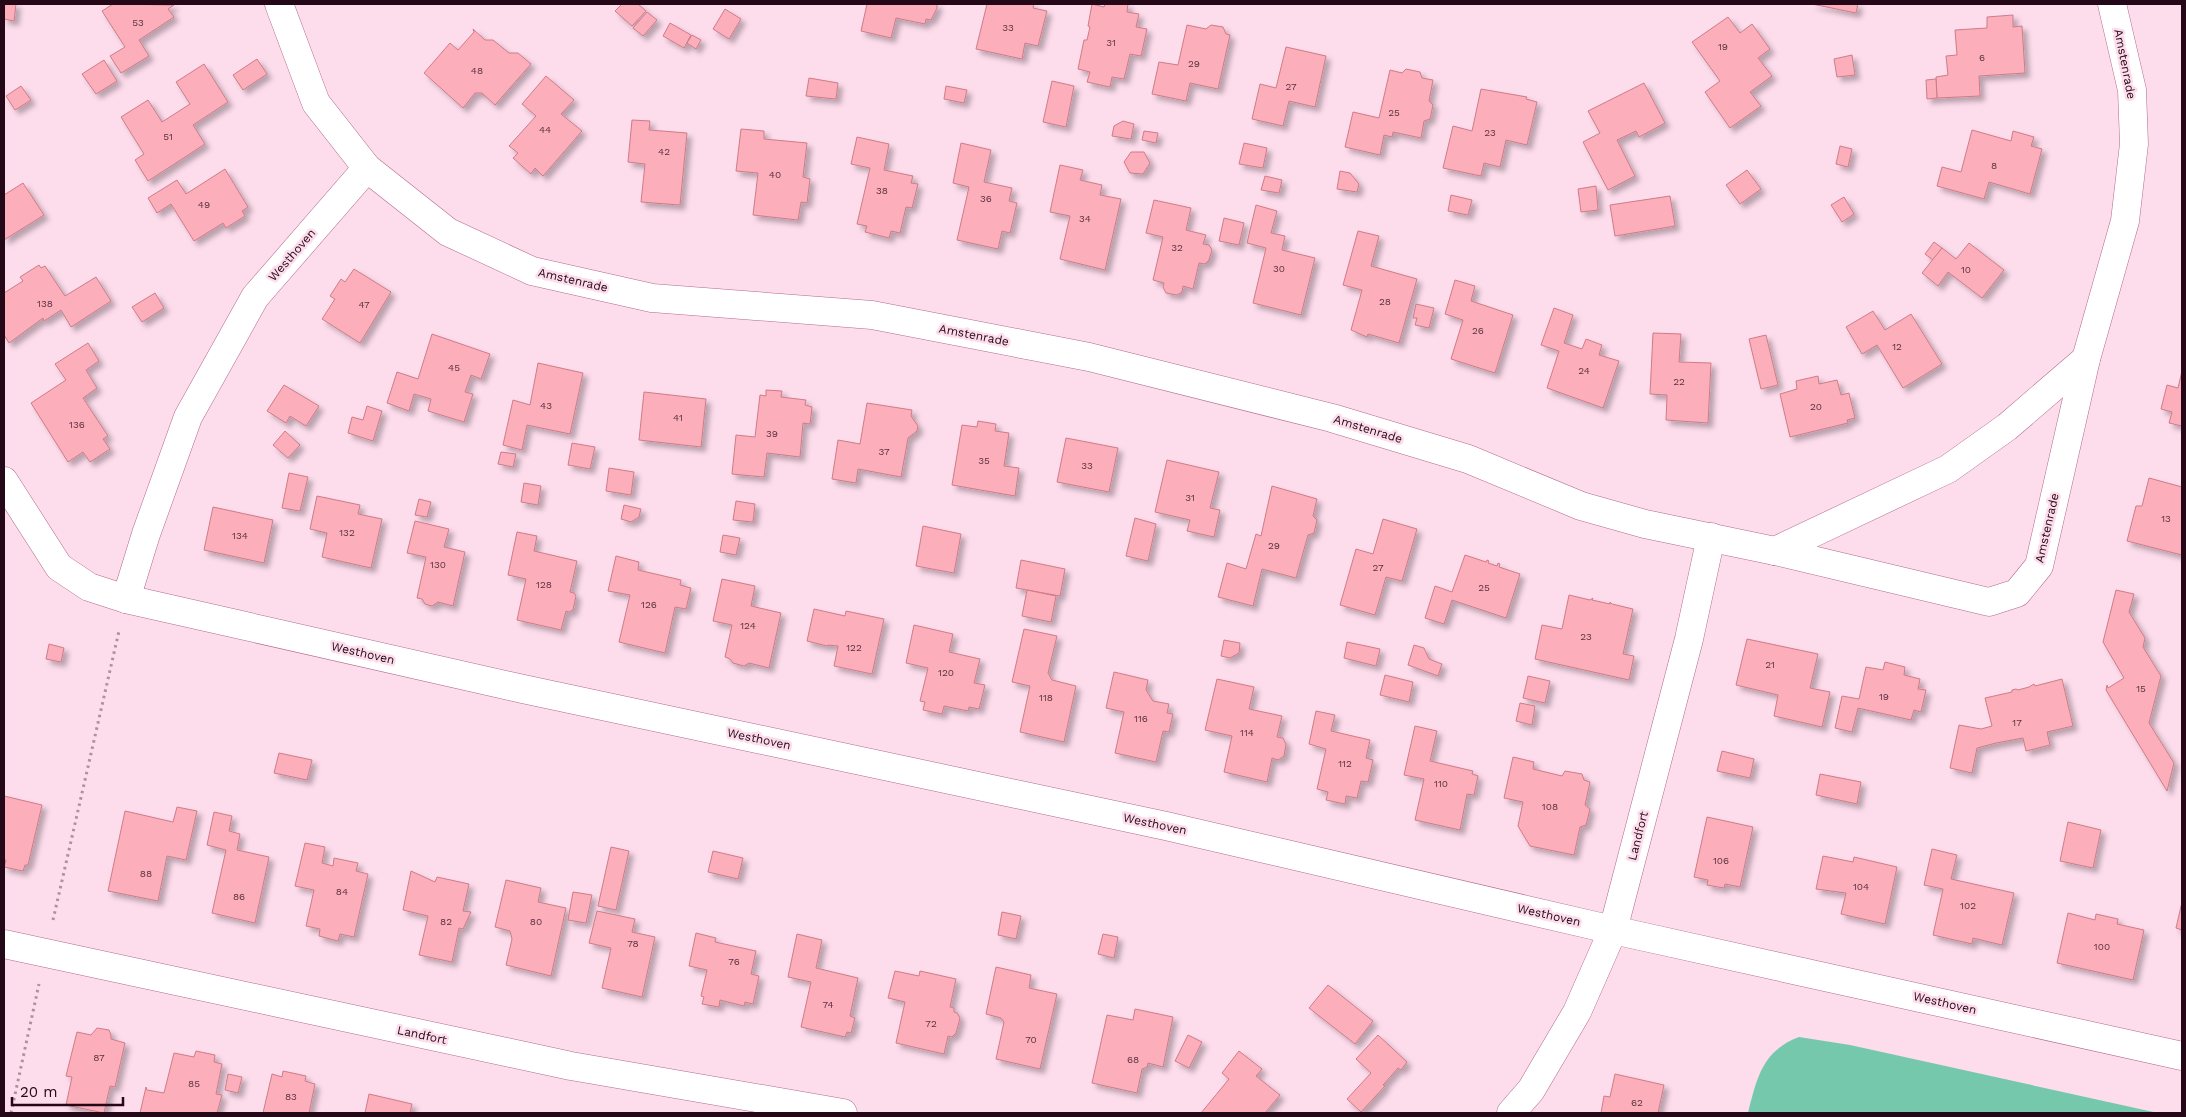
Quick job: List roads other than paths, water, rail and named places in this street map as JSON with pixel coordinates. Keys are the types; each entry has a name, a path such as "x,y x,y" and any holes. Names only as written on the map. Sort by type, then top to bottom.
{"street":[{"name":"Amstenrade","path":"279,4 316,103 367,168 448,232 532,271 652,298 872,315 1090,357 1332,418 1468,459 1582,506 1646,524 1775,551 1989,602 2017,593 2040,566 2086,360 2125,221 2134,144 2132,90 2112,4"},
{"name":"Westhoven","path":"126,599 146,534 188,417 255,297 367,168"},
{"path":"1775,551 1948,469 2007,427 2086,360"},
{"name":"Westhoven","path":"4,481 59,567 90,587 126,599 513,687 1166,826 1614,930 2182,1056"},
{"name":"Landfort","path":"1511,1113 1531,1090 1577,1012 1614,930 1689,638 1711,537"},
{"name":"Landfort","path":"4,944 571,1066 843,1113"}]}
